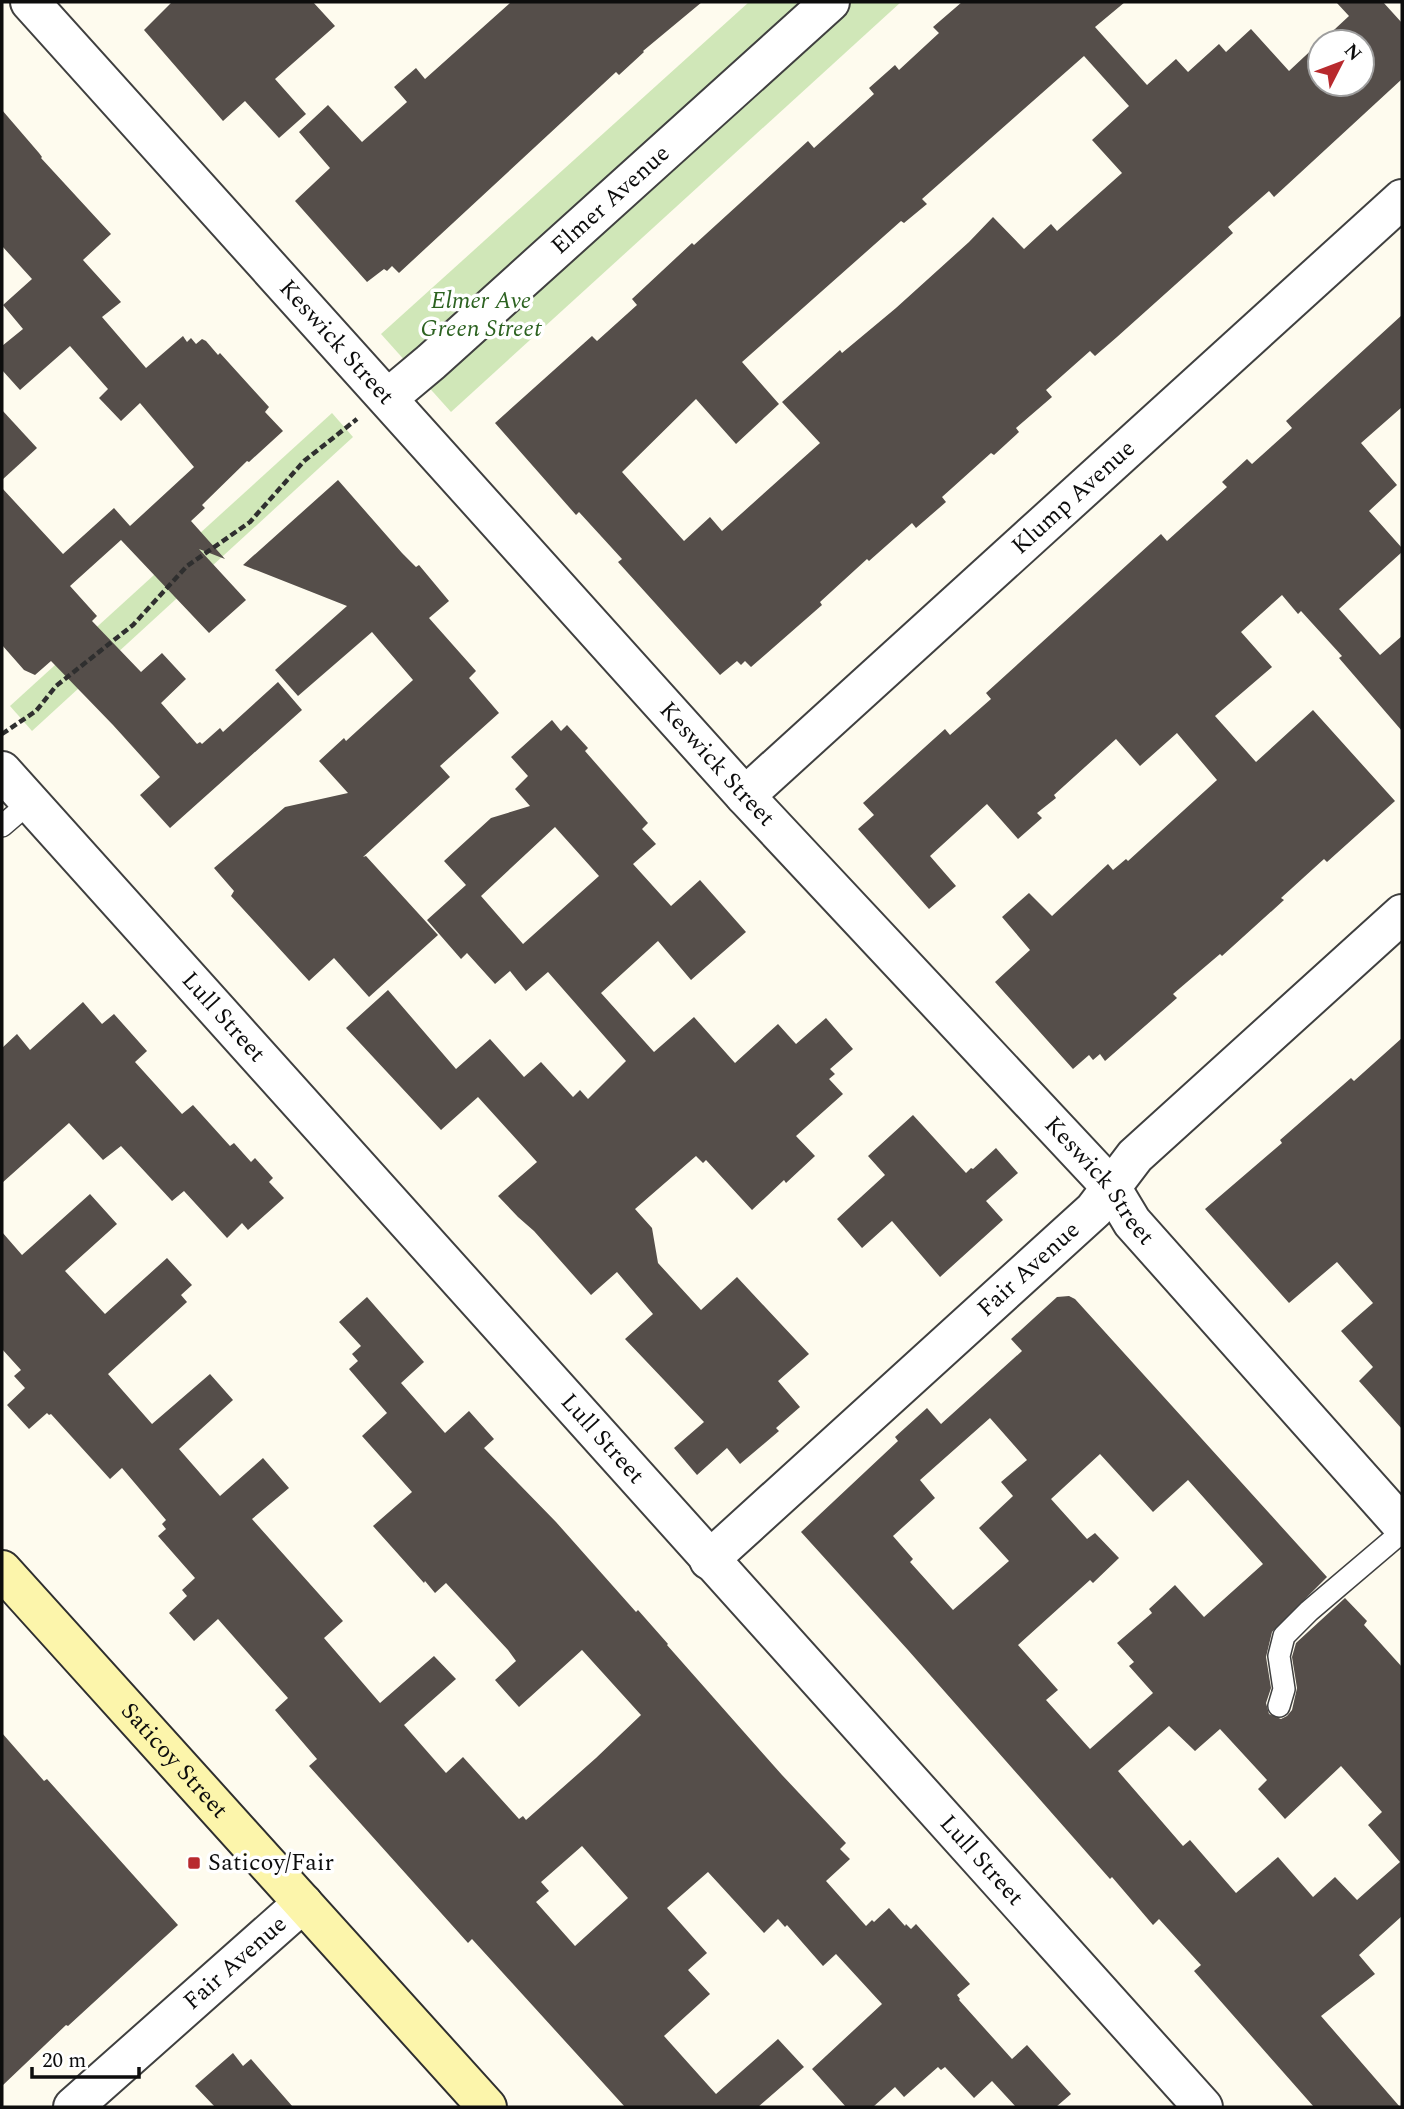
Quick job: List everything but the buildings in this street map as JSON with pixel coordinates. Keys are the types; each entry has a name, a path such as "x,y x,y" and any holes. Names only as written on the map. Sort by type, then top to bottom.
{"main road":[{"name":"Saticoy Street","path":"2,1570 487,2107"}],"street":[{"name":"Elmer Avenue","path":"388,398 830,2"},
{"name":"Keswick Street","path":"35,3 745,796 1111,1187 1132,1222 1402,1525"},
{"name":"Klump Avenue","path":"745,796 1402,199"},
{"name":"Lull Street","path":"2,771 16,814 709,1560 1203,2107"},
{"name":"Fair Avenue","path":"709,1560 1094,1210 1135,1156 1402,914"},
{"name":"Fair Avenue","path":"73,2107 303,1903"}],"lane":[{"path":"1279,1706 1284,1689 1279,1656 1284,1636 1319,1602 1402,1532"}],"path":[{"path":"2,735 37,711 56,686 126,631 187,566 256,516 317,450 388,398"}],"green space":[{"name":"Elmer Ave Green Street","path":"749,2 901,2 451,412 381,334"},
{"path":"332,413 353,437 32,731 10,706"}],"place":[{"name":"Saticoy/Fair","path":"194,1863"}]}
